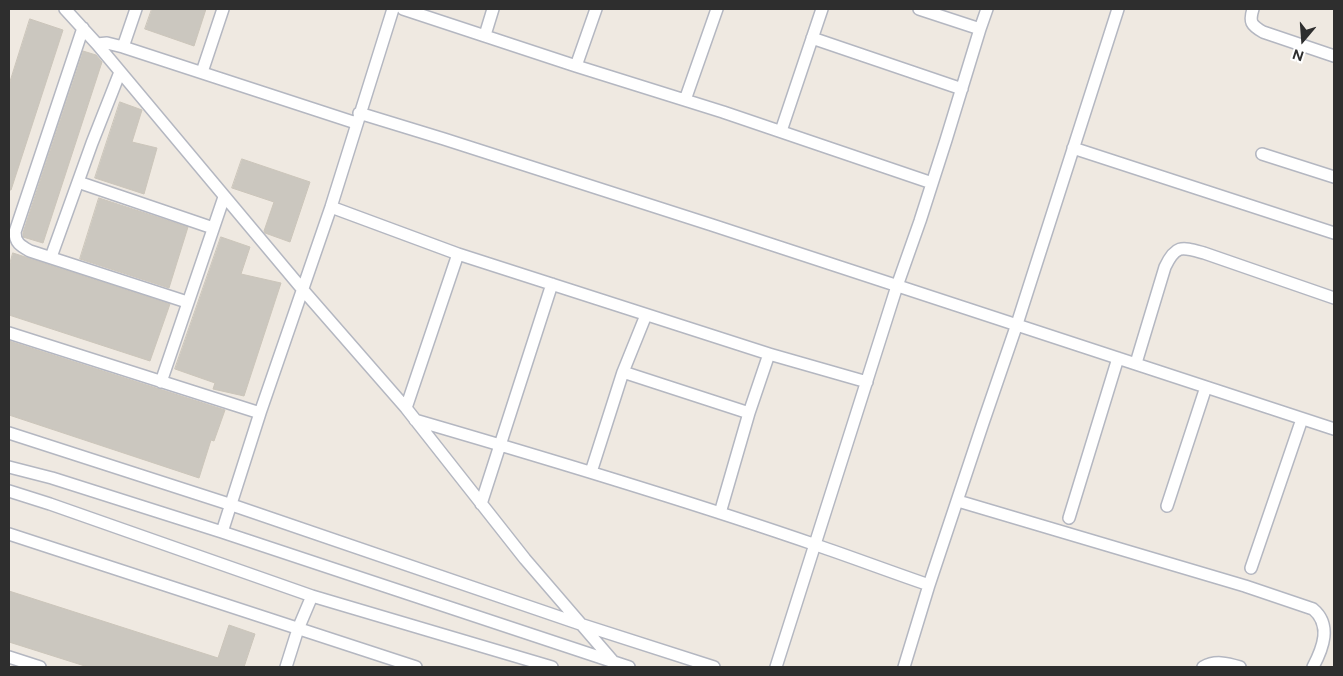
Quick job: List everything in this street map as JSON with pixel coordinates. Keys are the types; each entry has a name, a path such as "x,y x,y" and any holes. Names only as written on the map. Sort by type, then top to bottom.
{"street":[{"path":"65,9 97,44 303,290 406,408 525,559 616,665"},
{"path":"123,47 136,9"},
{"path":"202,72 223,9"},
{"path":"222,532 260,413 331,206 393,9"},
{"path":"403,9 781,131 932,183"},
{"path":"485,35 493,9"},
{"path":"576,66 596,9"},
{"path":"685,100 717,9"},
{"path":"781,131 822,9"},
{"path":"919,9 980,29"},
{"path":"776,667 987,9"},
{"path":"904,667 929,585 1017,324 1118,9"},
{"path":"1253,9 1250,17 1252,23 1263,32 1334,56"},
{"path":"83,28 14,232 15,238 20,246 30,251 187,302"},
{"path":"812,38 962,89"},
{"path":"97,44 123,47 358,118 444,139 729,230 1334,429"},
{"path":"51,257 120,72"},
{"path":"1073,148 1334,233"},
{"path":"1262,154 1334,177"},
{"path":"78,182 213,228"},
{"path":"161,382 224,197"},
{"path":"331,206 458,254 768,354 867,382"},
{"path":"1136,363 1164,267 1171,255 1178,249 1189,249 1204,253 1334,298"},
{"path":"406,408 458,254"},
{"path":"481,504 552,284"},
{"path":"591,472 623,372 646,315"},
{"path":"9,333 260,413"},
{"path":"720,513 768,354"},
{"path":"1069,518 1118,358"},
{"path":"623,372 749,413"},
{"path":"1167,506 1206,387"},
{"path":"1251,568 1302,418"},
{"path":"415,420 591,472 720,513 815,544 929,585"},
{"path":"9,433 232,505 580,624 714,667"},
{"path":"9,467 52,478 222,532 616,665 630,667"},
{"path":"9,491 312,596 552,667"},
{"path":"958,501 1245,586 1313,609 1320,615 1324,624 1324,635 1329,644 1313,667"},
{"path":"9,534 416,667"},
{"path":"286,667 298,629 312,596"},
{"path":"9,657 40,667"},
{"path":"1203,667 1212,662 1227,663 1240,667"}],"building":[{"path":"152,9 206,9 194,46 145,29"},
{"path":"30,19 63,30 11,190 9,190 9,85"},
{"path":"83,51 96,55 102,62 43,243 23,237 23,233"},
{"path":"120,102 142,110 132,142 157,148 144,194 95,178"},
{"path":"242,159 310,182 290,242 264,231 274,202 232,188"},
{"path":"99,198 188,227 169,288 80,259"},
{"path":"221,237 250,247 241,274 281,283 244,396 213,389 215,383 175,369"},
{"path":"13,253 170,304 150,361 9,315 9,267"},
{"path":"9,341 225,410 214,441 211,440 199,478 9,415"},
{"path":"9,591 218,658 229,625 255,634 244,667 88,667 9,642"}]}
